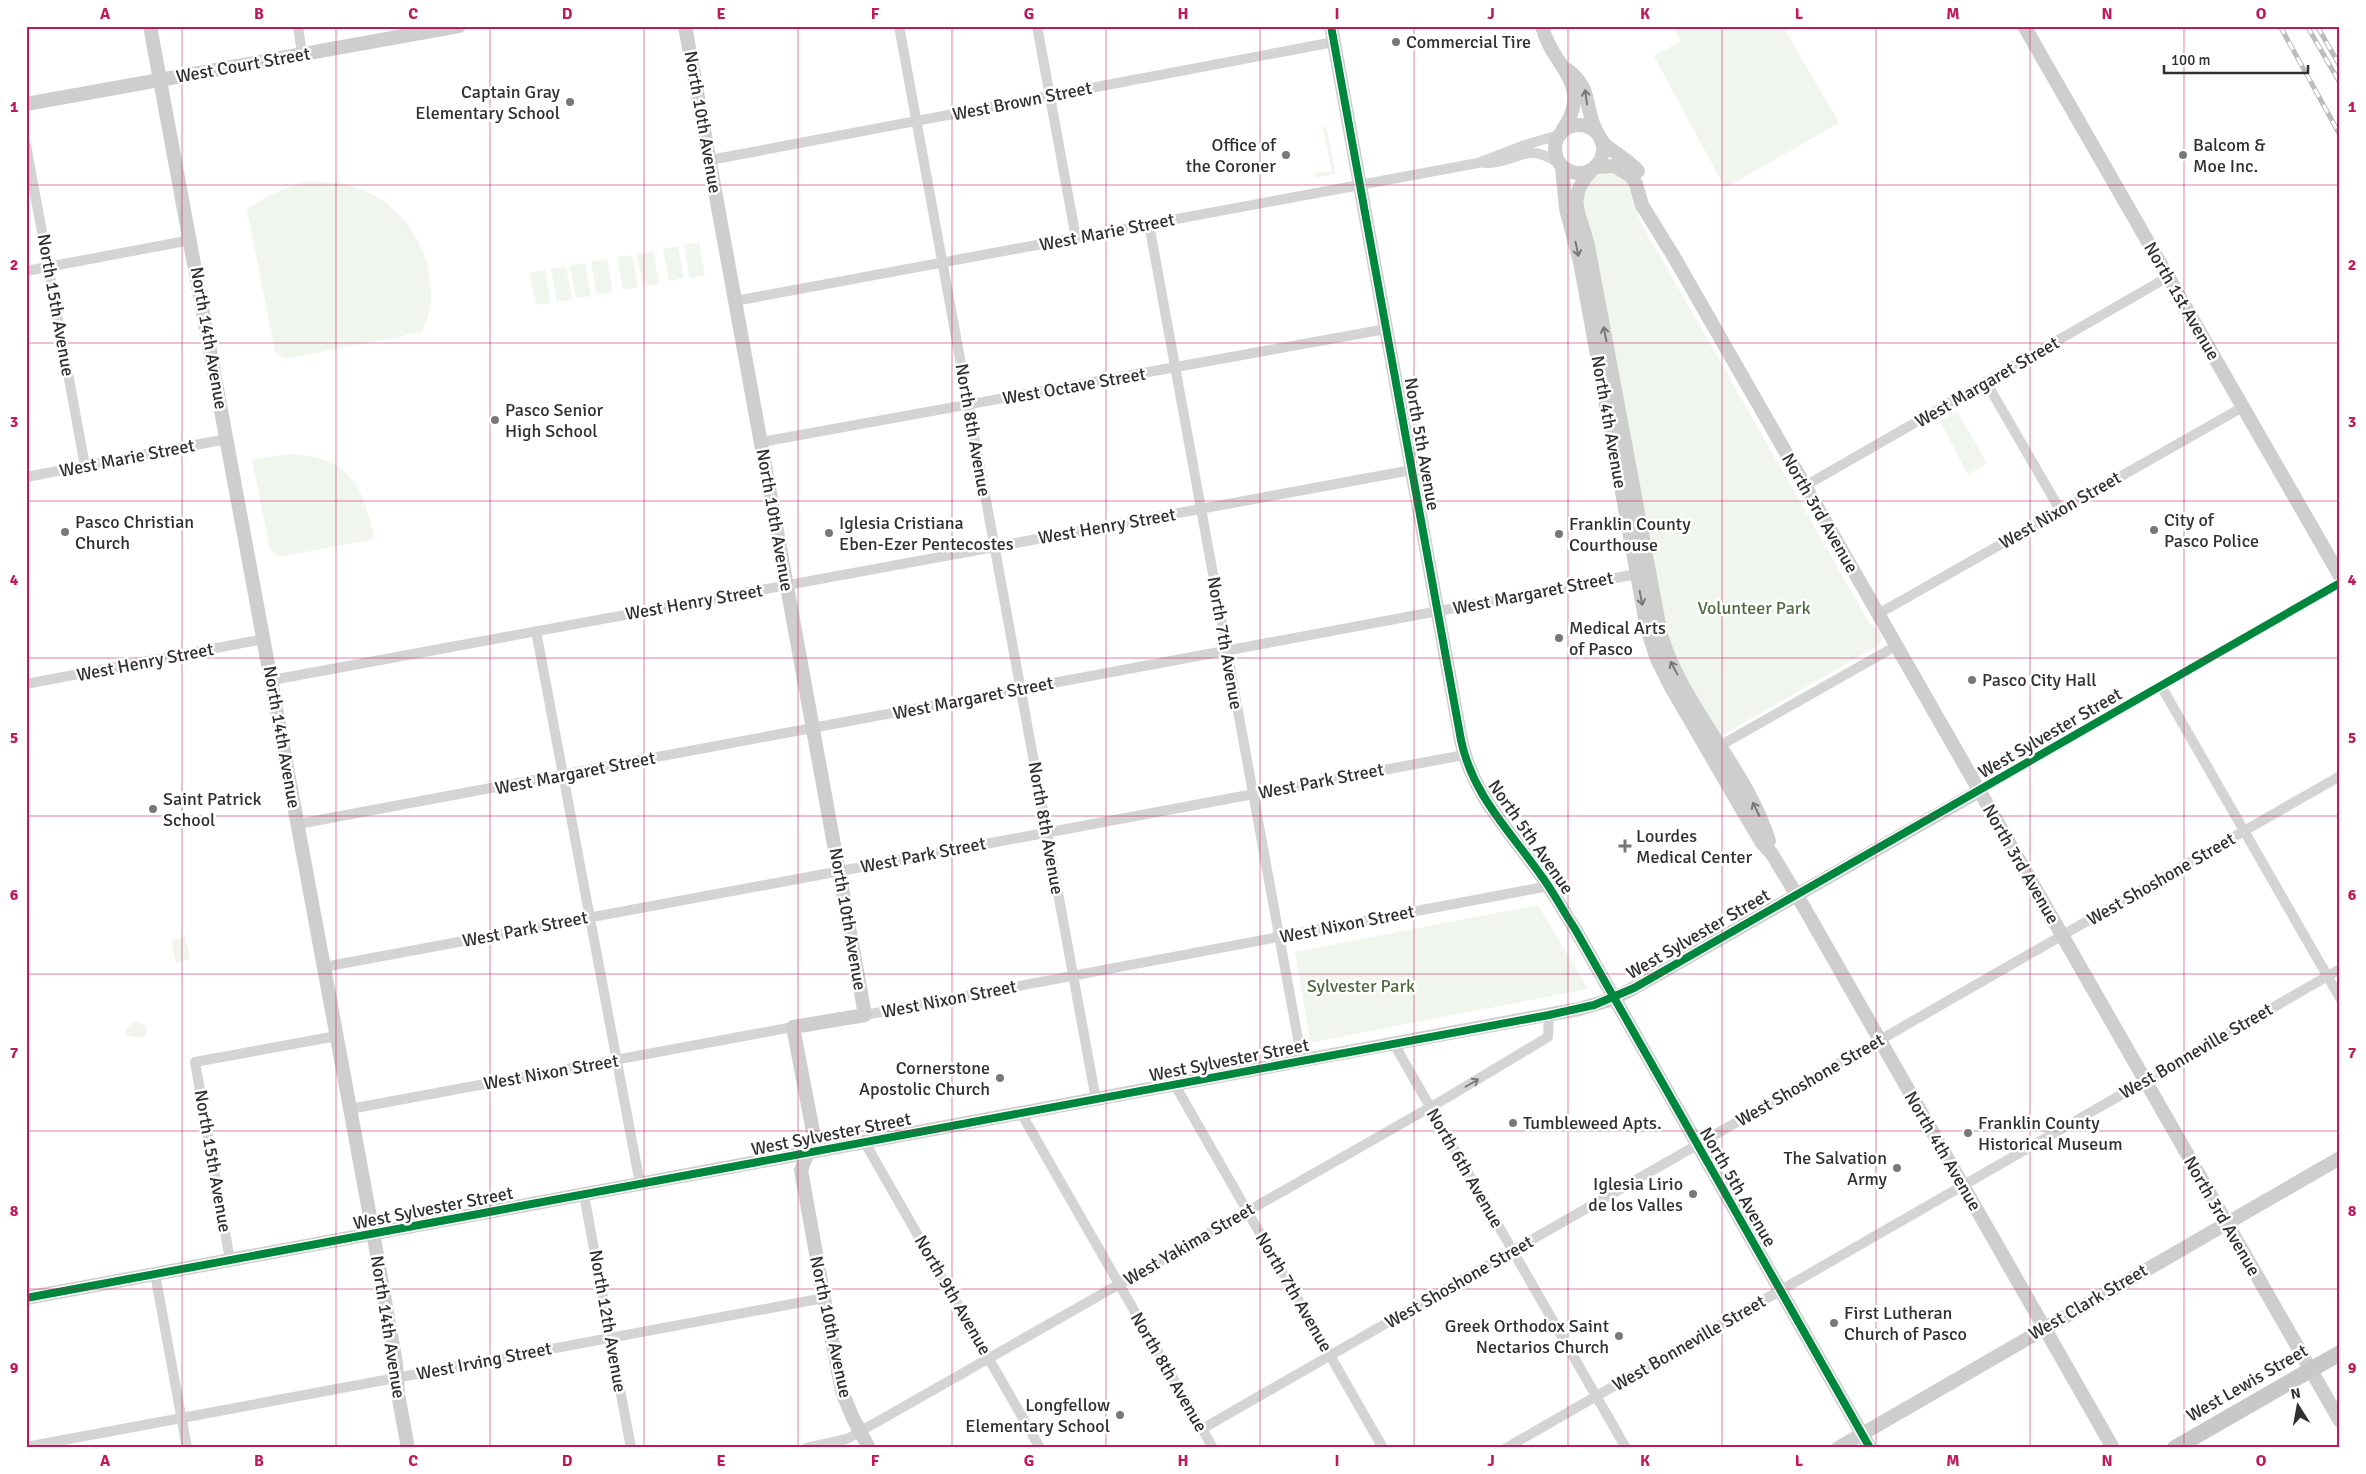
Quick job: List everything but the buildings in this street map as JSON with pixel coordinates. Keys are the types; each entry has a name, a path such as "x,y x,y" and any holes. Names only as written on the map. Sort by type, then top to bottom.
{"main road":[{"name":"West Lewis Street","path":"2175,1448 2340,1353"}],"street":[{"name":"North 14th Avenue","path":"150,26 228,439 373,1234 408,1448"},
{"path":"298,26 302,54"},
{"name":"West Court Street","path":"26,104 459,26"},
{"name":"North 10th Avenue","path":"685,26 865,1014"},
{"name":"North 8th Avenue","path":"899,26 1096,1100"},
{"path":"1038,26 1076,238"},
{"name":"North 5th Avenue","path":"1331,26 1464,755 1475,783 1490,809 1548,886 1870,1448"},
{"path":"1542,26 1549,45 1564,66 1571,80 1574,100 1572,113 1560,133 1554,150 1560,165 1567,171 1580,174 1594,169 1603,153 1600,137 1590,120 1585,88 1579,79 1564,66"},
{"name":"North 1st Avenue","path":"2024,26 2340,576"},
{"name":"West Brown Street","path":"710,160 1334,42"},
{"path":"1560,133 1569,127 1582,125 1600,137"},
{"name":"West Marie Street","path":"1478,162 1560,133"},
{"name":"North 3rd Avenue","path":"1600,137 1614,154 1631,164 1640,174 1646,188 1657,228"},
{"name":"North 15th Avenue","path":"26,145 85,466"},
{"name":"West Marie Street","path":"735,301 1478,162 1505,161 1533,152 1548,156 1560,165"},
{"name":"North 4th Avenue","path":"1560,165 1566,208 1580,262 1642,573"},
{"name":"North 3rd Avenue","path":"1594,169 1614,166 1631,176 1636,184 1640,202 1657,228 2340,1421"},
{"name":"North 4th Avenue","path":"1594,169 1577,193 1576,209 1588,246 1642,573 1647,629 1657,659 1714,750 1755,806 1769,839 1772,854 1964,1185 2113,1448"},
{"name":"North 7th Avenue","path":"1149,224 1302,1061"},
{"path":"26,271 191,240"},
{"name":"West Margaret Street","path":"1805,486 2168,277"},
{"name":"West Octave Street","path":"761,442 1386,329"},
{"path":"1986,382 2060,510"},
{"name":"West Nixon Street","path":"1878,614 2243,406"},
{"name":"West Marie Street","path":"26,477 228,439"},
{"name":"West Henry Street","path":"272,680 1412,470"},
{"name":"West Margaret Street","path":"298,824 1642,573"},
{"name":"West Sylvester Street","path":"26,1298 1549,1015 1613,999 2340,583"},
{"path":"536,632 640,1184"},
{"name":"West Henry Street","path":"26,684 264,639"},
{"path":"1714,750 1896,646"},
{"path":"2161,686 2340,998"},
{"name":"West Park Street","path":"324,967 1464,755"},
{"name":"West Shoshone Street","path":"1202,1429 2340,776"},
{"name":"West Nixon Street","path":"350,1109 1548,886"},
{"name":"West Bonneville Street","path":"1506,1448 2340,969"},
{"name":"West Yakima Street","path":"806,1448 844,1440 860,1432 1430,1107 1548,1037 1549,1015"},
{"name":"North 10th Avenue","path":"793,1027 814,1137 801,1170 824,1298 842,1392 869,1448"},
{"name":"North 15th Avenue","path":"230,1260 195,1062 336,1036"},
{"name":"North 6th Avenue","path":"1394,1044 1626,1448"},
{"name":"North 7th Avenue","path":"1175,1085 1383,1448"},
{"name":"North 8th Avenue","path":"1021,1113 1213,1448"},
{"name":"North 9th Avenue","path":"865,1143 1040,1448"},
{"name":"West Clark Street","path":"1838,1448 1873,1426 2340,1158"},
{"name":"North 12th Avenue","path":"584,1195 631,1448"},
{"path":"155,1274 187,1448"},
{"name":"West Irving Street","path":"26,1447 824,1298"}],"green space":[{"path":"1673,26 1783,26 1839,123 1725,188 1654,56 1681,41"},
{"path":"1326,126 1336,174 1315,178 1314,173 1332,172 1323,127"},
{"name":"Volunteer Park","path":"1606,170 1628,178 1640,221 1870,624 1878,629 1882,638 1879,645 1719,737 1667,643 1579,199 1594,174"},
{"path":"311,181 332,182 352,186 370,193 386,203 412,231 421,247 431,284 431,307 422,332 286,359 275,352 247,210 278,192"},
{"path":"699,242 705,275 690,278 684,245"},
{"path":"678,246 684,278 669,281 663,249"},
{"path":"653,251 659,284 643,286 637,254"},
{"path":"632,255 638,287 623,290 617,257"},
{"path":"607,259 613,292 597,295 591,262"},
{"path":"585,263 591,296 576,298 570,266"},
{"path":"566,267 572,299 557,302 551,269"},
{"path":"545,270 551,303 536,305 529,273"},
{"path":"1957,411 1987,463 1968,475 1940,421"},
{"path":"288,454 325,460 339,467 350,477 365,503 374,539 280,557 270,550 252,460"},
{"name":"Sylvester Park","path":"1538,905 1588,989 1313,1042 1310,1040 1295,952"},
{"path":"185,937 190,959 176,963 171,940"},
{"path":"135,1021 147,1026 144,1036 134,1037 127,1035 126,1030"}],"railway":[{"path":"2280,26 2340,135"},
{"path":"2307,26 2340,83"},
{"path":"2317,26 2340,66"}],"cycle path":[{"path":"1331,26 1466,759 1474,778 1493,811 1545,881 1575,929 1870,1448"},
{"path":"26,1298 1549,1015 1594,1005 1634,988 2340,583"}],"place":[{"name":"Commercial Tire","path":"1396,42"},
{"name":"Captain Gray Elementary School","path":"570,102"},
{"name":"Office of the Coroner","path":"1286,155"},
{"name":"Balcom & Moe Inc.","path":"2183,155"},
{"name":"Pasco Senior High School","path":"495,420"},
{"name":"City of Pasco Police","path":"2154,530"},
{"name":"Pasco Christian Church","path":"65,532"},
{"name":"Iglesia Cristiana Eben-Ezer Pentecostes","path":"829,533"},
{"name":"Franklin County Courthouse","path":"1559,534"},
{"name":"Medical Arts of Pasco","path":"1559,638"},
{"name":"Pasco City Hall","path":"1972,680"},
{"name":"Saint Patrick School","path":"153,809"},
{"name":"Lourdes Medical Center","path":"1625,846"},
{"name":"Cornerstone Apostolic Church","path":"1000,1078"},
{"name":"Tumbleweed Apts.","path":"1513,1123"},
{"name":"Franklin County Historical Museum","path":"1968,1133"},
{"name":"The Salvation Army","path":"1897,1168"},
{"name":"Iglesia Lirio de los Valles","path":"1693,1194"},
{"name":"First Lutheran Church of Pasco","path":"1834,1323"},
{"name":"Greek Orthodox Saint Nectarios Church","path":"1619,1336"},
{"name":"Longfellow Elementary School","path":"1120,1415"}]}
